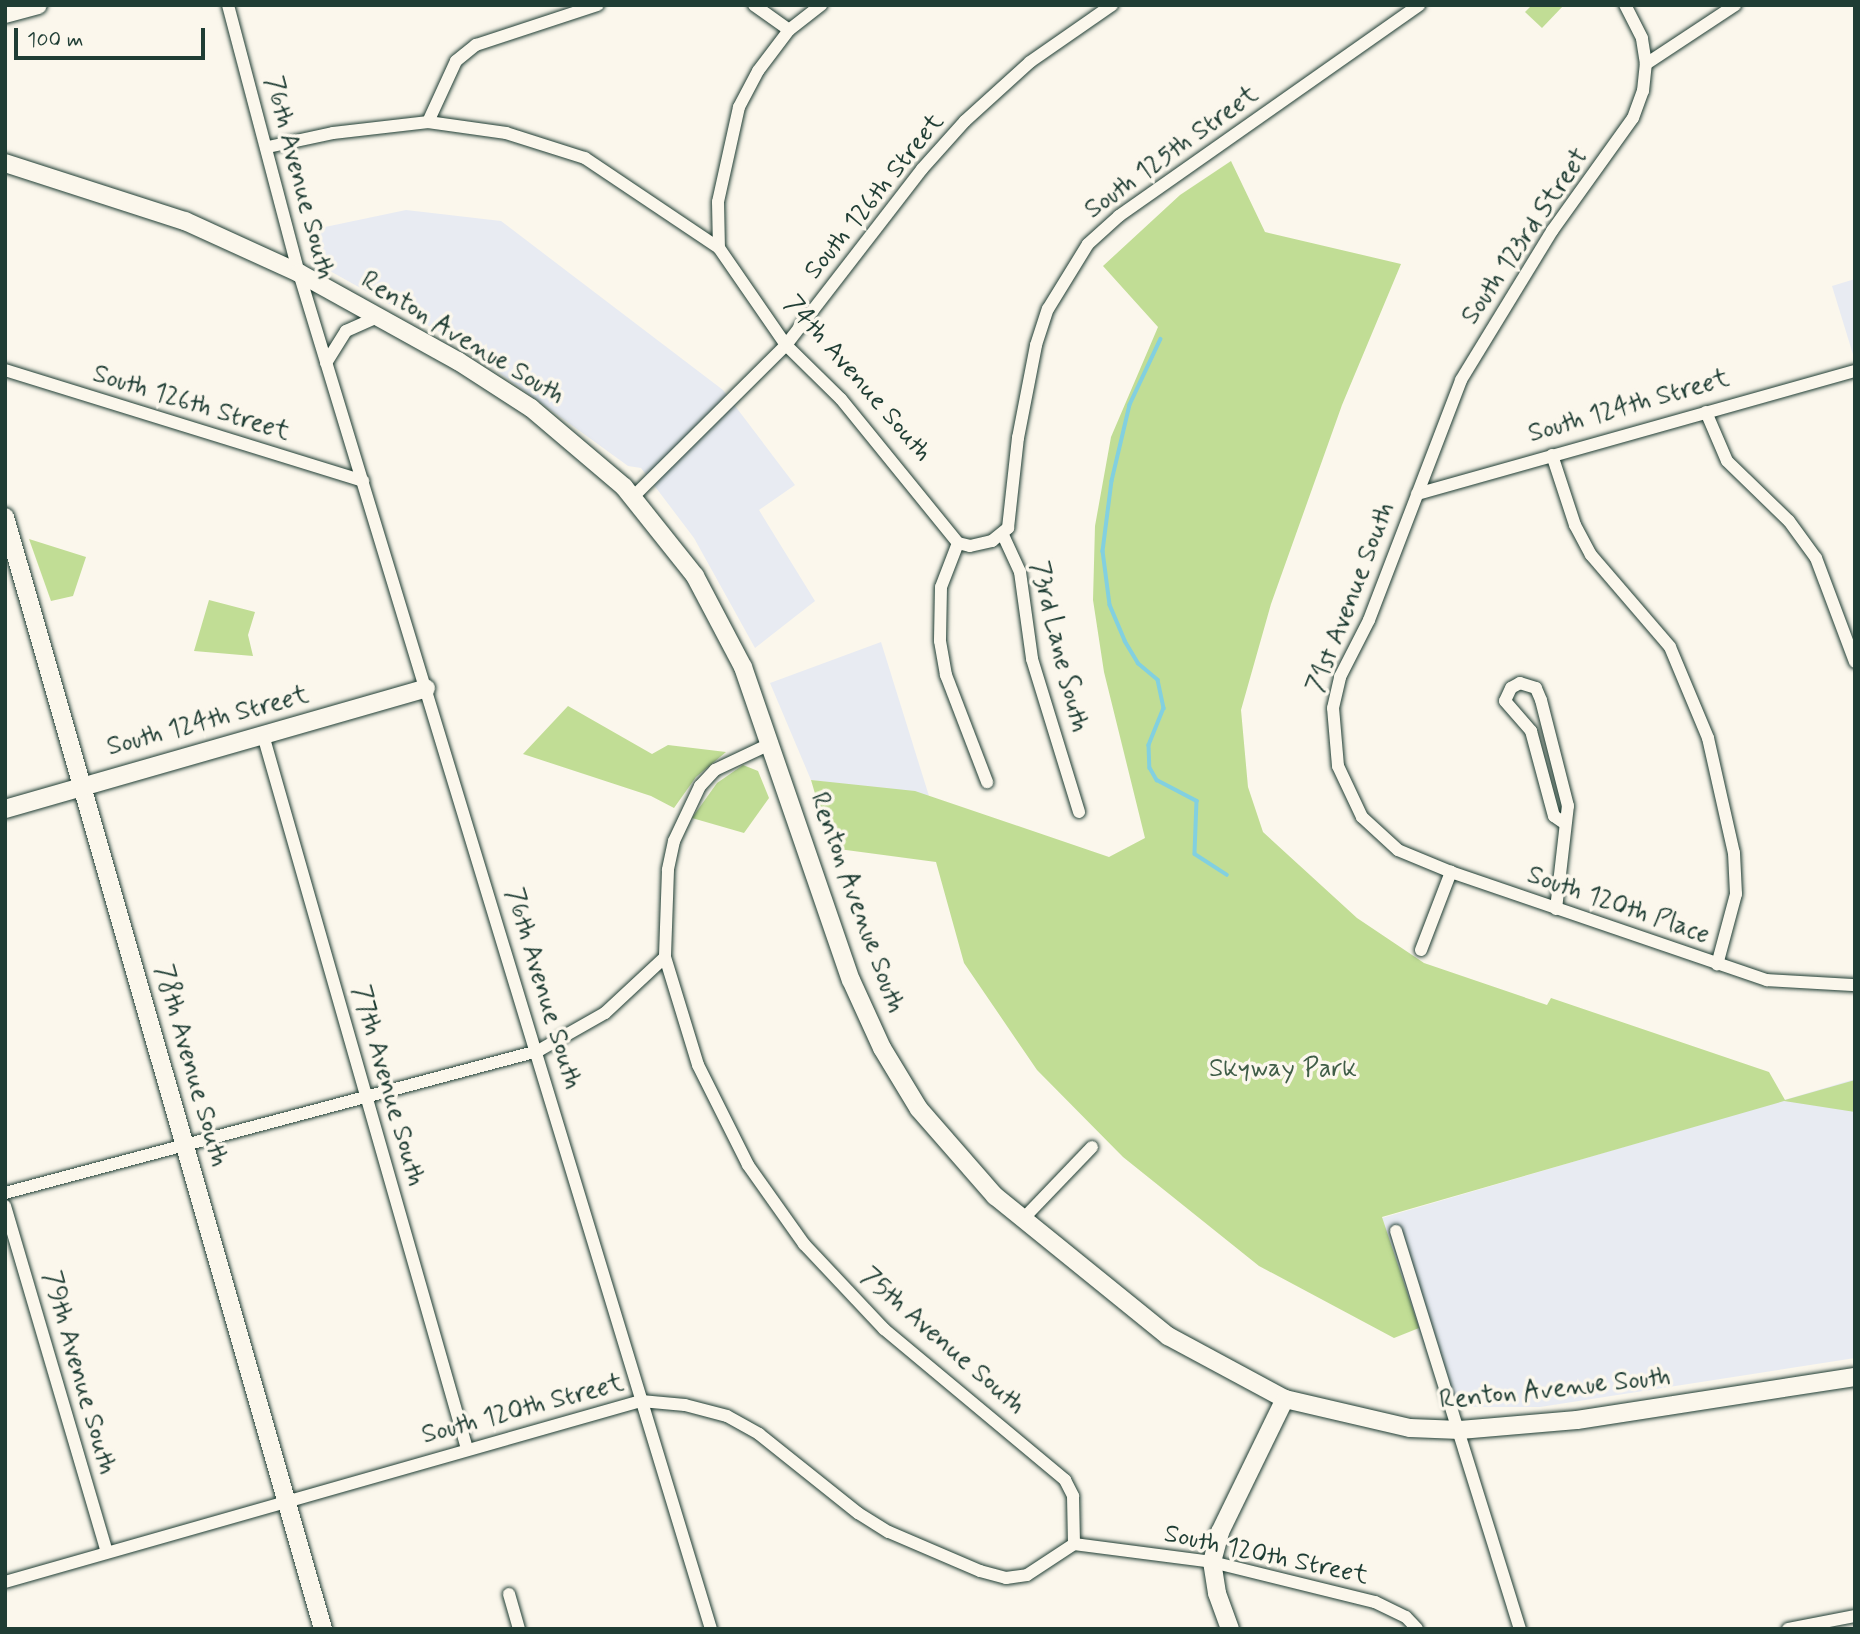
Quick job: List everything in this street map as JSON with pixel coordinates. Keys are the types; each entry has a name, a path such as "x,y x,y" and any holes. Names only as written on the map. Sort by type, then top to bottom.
{"main road":[{"path":"5,14 38,5"},
{"name":"Renton Avenue South","path":"5,163 185,221 299,273 531,408 633,497 695,576 743,667 772,743 851,980 882,1048 939,1135 1022,1220 1168,1336 1285,1399 1410,1428 1460,1430 1577,1420 1855,1377"},
{"name":"78th Avenue South","path":"5,517 9,543 82,784 323,1629"},
{"name":"South 124th Street","path":"5,809 82,784 426,688"},
{"path":"1230,1629 1216,1593 1212,1562 1220,1532 1285,1399"}],"street":[{"name":"76th Avenue South","path":"228,5 268,147 299,273 712,1628"},
{"path":"428,122 440,86 456,61 476,45 598,5"},
{"path":"754,5 789,30"},
{"path":"719,248 718,202 739,107 758,71 789,30 821,5"},
{"name":"South 126th Street","path":"633,497 786,345 922,169 965,121 1030,62 1112,5"},
{"name":"South 125th Street","path":"1003,535 1012,515 1018,438 1036,345 1048,309 1088,244 1119,216 1419,5"},
{"name":"South 123rd Street","path":"1417,494 1461,380 1552,231 1623,137 1643,91 1646,64 1642,38 1625,5"},
{"path":"1646,64 1735,5"},
{"path":"268,147 333,133 428,122 506,132 585,158 719,248"},
{"name":"74th Avenue South","path":"719,248 786,345 841,399 958,542"},
{"path":"326,363 346,331 378,317"},
{"name":"South 126th Street","path":"5,370 363,481"},
{"name":"South 124th Street","path":"1417,494 1855,371"},
{"path":"1706,412 1727,461 1789,521 1816,558 1855,662"},
{"path":"1552,456 1575,525 1591,555 1670,647 1708,738 1734,853 1736,894 1717,965"},
{"name":"71st Avenue South","path":"1417,494 1369,620 1340,677 1332,737 1338,766 1362,817 1398,850 1451,872"},
{"path":"986,782 946,675 940,641 941,587 958,542 982,545 1003,535"},
{"name":"73rd Lane South","path":"1003,535 1020,572 1032,659 1079,812"},
{"path":"1556,909 1566,850 1564,823 1568,806 1536,688 1520,683 1511,688 1506,701 1531,731 1554,817 1564,823"},
{"name":"77th Avenue South","path":"263,735 467,1449"},
{"name":"75th Avenue South","path":"772,743 715,770 682,818 668,870 665,957 698,1065 748,1165 804,1244 884,1329 1065,1480 1073,1496 1074,1544"},
{"path":"1421,950 1451,872"},
{"name":"South 120th Place","path":"1451,872 1767,981 1855,985"},
{"path":"5,1193 538,1051 605,1013 665,957"},
{"path":"1022,1220 1092,1147"},
{"name":"79th Avenue South","path":"5,1206 107,1552"},
{"path":"1395,1231 1460,1430 1520,1629"},
{"name":"South 120th Street","path":"5,1582 641,1401 700,1407 727,1416 759,1434 858,1513 981,1571 1006,1577 1027,1575 1074,1544 1212,1562 1375,1602 1406,1616 1417,1629"},
{"path":"509,1594 519,1629"},
{"path":"1788,1629 1855,1616"}],"shaded area":[{"path":"406,210 501,221 723,390 795,485 759,510 815,601 755,648 694,538 641,468 628,466 454,340 321,266 306,231"},
{"path":"1855,279 1855,361 1832,286"},
{"path":"881,642 929,796 811,780 770,683"},
{"path":"1855,1079 1855,1358 1540,1407 1445,1407 1382,1218"}],"green space":[{"path":"1532,5 1564,5 1542,28 1525,12"},
{"name":"Skyway Park","path":"1231,161 1265,232 1401,264 1342,405 1271,604 1241,710 1248,787 1263,832 1357,918 1424,963 1547,1005 1551,998 1769,1072 1785,1100 1855,1080 1855,1112 1784,1101 1382,1217 1419,1328 1394,1338 1259,1266 1123,1157 1037,1070 964,963 936,862 831,848 811,780 915,791 1109,857 1145,838 1104,672 1093,600 1095,526 1111,437 1158,327 1103,266 1180,195"},
{"path":"29,539 86,557 73,596 51,601"},
{"path":"209,600 255,612 248,635 253,656 194,651"},
{"path":"568,706 652,754 668,745 726,752 696,777 674,808 651,796 523,754"},
{"path":"743,765 758,771 769,798 744,833 692,818 717,783"}],"waterway":[{"path":"1161,339 1130,405 1112,481 1103,551 1110,605 1125,641 1138,663 1158,680 1164,708 1149,745 1150,768 1157,780 1197,801 1195,854 1227,875"}]}
